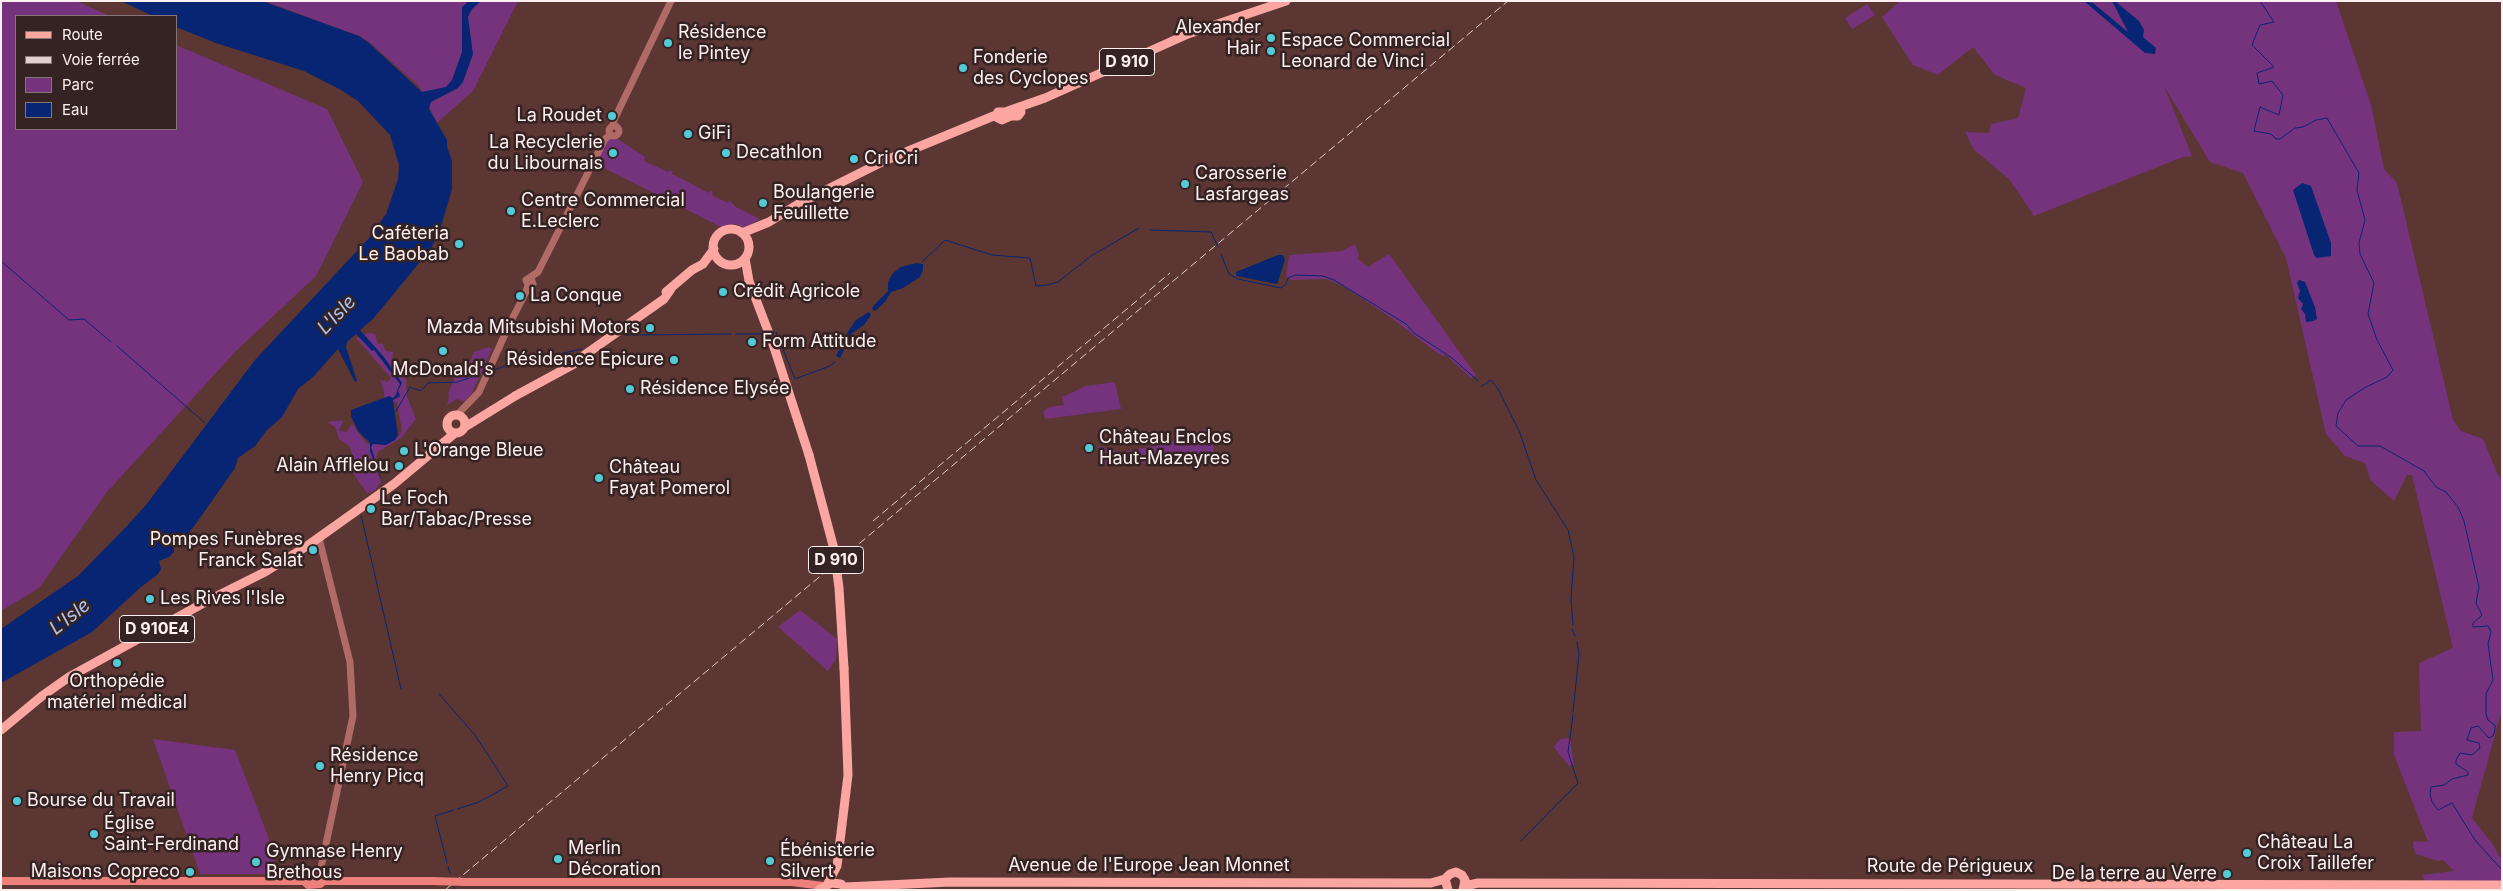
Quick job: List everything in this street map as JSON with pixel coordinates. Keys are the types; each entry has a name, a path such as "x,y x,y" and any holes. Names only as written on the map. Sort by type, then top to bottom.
{"main road":[{"name":"D 910","path":"769,222 800,203 856,176 985,126 997,117 998,112 1020,110 1188,34 1286,1"},
{"path":"742,233 769,222"},
{"path":"702,265 720,261 731,265 739,263 745,258 753,235 769,222"},
{"path":"462,420 461,432 452,431 449,418 462,420 490,412 569,366 622,331 644,312 664,299 671,289 702,265 714,249 716,237 723,231 733,229 742,233 749,244"},
{"path":"714,249 720,261"},
{"name":"D 910","path":"745,258 749,281 764,318 809,455 834,549 839,588 844,668 848,774 837,866 844,887"},
{"name":"D 910","path":"731,265 745,279 764,318"},
{"name":"D 910E4","path":"1,730 42,696 69,678 209,600 265,572 319,538 423,460 452,431"},
{"name":"D 910","path":"823,886 837,866"},
{"name":"Avenue de l'Europe Jean Monnet","path":"823,886 866,888 908,883 1430,883 1446,885 1450,874 1456,872 1464,885"},
{"path":"1,881 304,881 308,886 321,884 322,879 467,882 792,882 823,886"},
{"path":"792,882 806,890"},
{"path":"886,890 908,883"},
{"name":"Route de Périgueux","path":"1464,885 1478,883 2406,888 2502,885"}],"street":[{"path":"462,420 465,408 479,392 529,282 538,272 551,249 605,139 610,134 614,136 618,134 618,128 614,126 614,120 671,1"},
{"path":"319,538 350,662 352,708 349,740 322,879"}],"green space":[{"path":"1,1 76,1 108,15 15,15 15,130 178,130 178,46 327,109 363,182 316,276 236,351 107,492 39,588 1,611"},
{"path":"264,1 518,1 473,91 437,123 419,86 369,42 359,36"},
{"path":"1900,1 2336,1 2371,105 2384,169 2397,183 2453,420 2461,431 2483,439 2498,475 2502,478 2502,709 2472,818 2494,846 2502,861 2502,890 2475,890 2468,883 2426,883 2422,875 2454,871 2443,860 2438,861 2416,854 2413,847 2414,841 2428,842 2394,755 2394,732 2421,731 2419,663 2453,648 2412,475 2407,475 2394,501 2371,481 2365,463 2345,456 2326,434 2286,258 2243,173 2210,162 2164,86 2192,156 2183,157 2034,216 2009,179 1974,150 1965,132 1989,133 1991,124 2018,118 2026,88 1995,75 1973,47 1938,75 1913,65 1882,17"},
{"path":"1867,4 1875,15 1852,29 1845,18"},
{"path":"609,139 618,139 645,157 644,161 668,172 670,170 673,172 672,174 709,193 710,190 713,192 712,195 728,203 729,200 736,207 760,219 744,228 736,224 721,227 596,164"},
{"path":"1355,244 1359,255 1357,258 1368,267 1389,254 1476,375 1471,378 1446,355 1443,356 1432,349 1390,317 1343,286 1327,279 1291,280 1286,276 1289,255 1342,251"},
{"path":"368,333 375,334 378,344 382,343 386,351 393,352 392,360 406,380 407,397 416,419 401,438 378,452 374,466 381,482 374,491 367,493 340,457 344,454 354,458 349,446 339,439 335,427 327,422 343,420 339,431 346,432 352,424 367,444 384,444 399,436 402,431 397,403 384,397 380,380 388,382 391,378 356,338"},
{"path":"489,347 492,349 472,393 464,402 457,399 447,405 448,394 459,367 464,367 470,362 474,352"},
{"path":"1115,382 1121,409 1045,419 1043,412 1049,407 1064,405 1062,397 1086,386"},
{"path":"1210,427 1214,452 1185,462 1103,465 1097,446 1122,452 1165,444"},
{"path":"800,610 837,639 836,659 828,671 778,627"},
{"path":"1570,738 1574,765 1569,766 1554,747 1560,739"},
{"path":"153,739 235,750 269,839 278,874 200,874"}],"water":[{"name":"L'Isle","path":"121,1 262,1 359,36 422,92 446,87 452,80 462,52 462,7 469,1 481,1 472,9 468,17 473,54 463,82 458,88 431,102 429,109 447,140 447,147 452,161 452,189 441,226 429,253 430,256 419,263 373,319 360,330 384,357 402,383 398,391 400,396 393,400 398,435 395,440 386,445 373,444 371,447 383,484 370,451 370,443 358,431 351,416 351,410 389,396 393,398 400,384 374,350 372,351 356,334 347,342 346,347 357,381 355,382 338,349 313,377 298,389 282,417 267,430 255,446 238,458 235,468 195,525 173,547 174,552 169,557 159,561 161,569 157,575 141,587 92,632 1,683 1,629 78,576 146,505 255,360 370,237 386,214 398,179 399,165 390,135 358,101 304,71 216,43 178,28 178,15 151,15"},
{"path":"2084,1 2093,3 2128,32 2112,1 2115,1 2139,21 2144,30 2143,37 2156,48 2155,54 2145,53"},
{"path":"2302,183 2311,186 2331,243 2331,256 2317,258 2314,255 2293,190"},
{"path":"1278,255 1283,255 1285,260 1277,284 1236,276 1236,272"},
{"path":"916,263 923,264 920,277 903,288 891,292 885,302 875,311 872,309 888,291 888,282 893,273 901,267"},
{"path":"2299,280 2305,282 2315,307 2317,319 2313,321 2306,322 2305,314 2301,309 2303,304 2298,298 2300,291 2297,283"},
{"path":"869,312 871,315 864,325 852,333 840,358 836,356 856,320"}],"waterway":[{"path":"2260,1 2274,22 2260,25 2252,45 2274,67 2257,73 2259,84 2272,81 2283,95 2279,115 2260,107 2254,131 2271,134 2276,139 2280,139 2295,128 2327,118 2359,173 2357,190 2365,220 2359,243 2360,254 2374,283 2368,314 2377,340 2393,370 2387,377 2364,388 2346,400 2338,413 2336,426 2358,446 2380,446 2424,471 2436,487 2446,492 2458,507 2464,521 2479,587 2476,603 2482,615 2473,623 2473,627 2488,626 2491,632 2488,644 2493,680 2486,694 2486,714 2488,720 2495,725 2495,730 2493,736 2489,738 2478,726 2471,728 2467,740 2479,743 2480,748 2472,755 2460,753 2456,760 2456,764 2468,772 2468,775 2452,779 2444,785 2431,787 2430,794 2432,802 2438,810 2452,803 2475,840 2502,870"},
{"path":"922,262 945,240 992,255 1030,258 1036,286 1047,285 1058,282 1091,256 1139,228"},
{"path":"1150,230 1211,232 1218,247"},
{"path":"1221,254 1229,274 1238,279 1281,288 1286,284 1288,278 1295,275 1323,276 1334,280 1406,324 1414,333 1452,358 1478,381"},
{"path":"1,261 69,320 84,319 111,342"},
{"path":"776,332 795,379 830,366 835,362"},
{"path":"627,335 731,334"},
{"path":"736,334 762,334"},
{"path":"117,346 205,423"},
{"path":"494,370 508,365 582,349"},
{"path":"396,411 410,387 421,391 428,383 458,382 474,376"},
{"path":"1482,386 1491,380 1498,389 1520,433 1536,480 1568,530 1574,557 1571,599 1573,625"},
{"path":"361,515 401,689"},
{"path":"1572,629 1575,636"},
{"path":"1573,712 1579,654 1577,642"},
{"path":"439,694 475,735 508,786 479,802 457,809"},
{"path":"1521,841 1578,783 1568,752 1573,715"},
{"path":"447,863 435,816 454,810"},
{"path":"448,867 450,873"}],"railway":[{"path":"445,890 1508,1"},
{"path":"873,521 1170,273"}],"place":[{"name":"Alexander Hair","path":"1271,38"},
{"name":"Résidence le Pintey","path":"668,43"},
{"name":"Espace Commercial Leonard de Vinci","path":"1271,51"},
{"name":"Fonderie des Cyclopes","path":"963,68"},
{"name":"La Roudet","path":"612,116"},
{"name":"GiFi","path":"688,134"},
{"name":"La Recyclerie du Libournais","path":"613,153"},
{"name":"Decathlon","path":"726,153"},
{"name":"Cri Cri","path":"854,159"},
{"name":"Carosserie Lasfargeas","path":"1185,184"},
{"name":"Boulangerie Feuillette","path":"763,203"},
{"name":"Centre Commercial E.Leclerc","path":"511,211"},
{"name":"Caféteria Le Baobab","path":"459,244"},
{"name":"Crédit Agricole","path":"723,292"},
{"name":"La Conque","path":"520,296"},
{"name":"Mazda Mitsubishi Motors","path":"650,328"},
{"name":"Form Attitude","path":"752,342"},
{"name":"McDonald's","path":"443,351"},
{"name":"Résidence Epicure","path":"674,360"},
{"name":"Résidence Elysée","path":"630,389"},
{"name":"Château Enclos Haut-Mazeyres","path":"1089,448"},
{"name":"L'Orange Bleue","path":"404,451"},
{"name":"Alain Afflelou","path":"399,466"},
{"name":"Château Fayat Pomerol","path":"599,478"},
{"name":"Le Foch Bar/Tabac/Presse","path":"371,509"},
{"name":"Pompes Funèbres Franck Salat","path":"313,550"},
{"name":"Les Rives l'Isle","path":"150,599"},
{"name":"Orthopédie matériel médical","path":"117,663"},
{"name":"Résidence Henry Picq","path":"320,766"},
{"name":"Bourse du Travail","path":"17,801"},
{"name":"Église Saint-Ferdinand","path":"94,834"},
{"name":"Château La Croix Taillefer","path":"2247,853"},
{"name":"Merlin Décoration","path":"558,859"},
{"name":"Ébénisterie Silvert","path":"770,861"},
{"name":"Gymnase Henry Brethous","path":"256,862"},
{"name":"Maisons Copreco","path":"190,872"},
{"name":"De la terre au Verre","path":"2227,874"}]}
